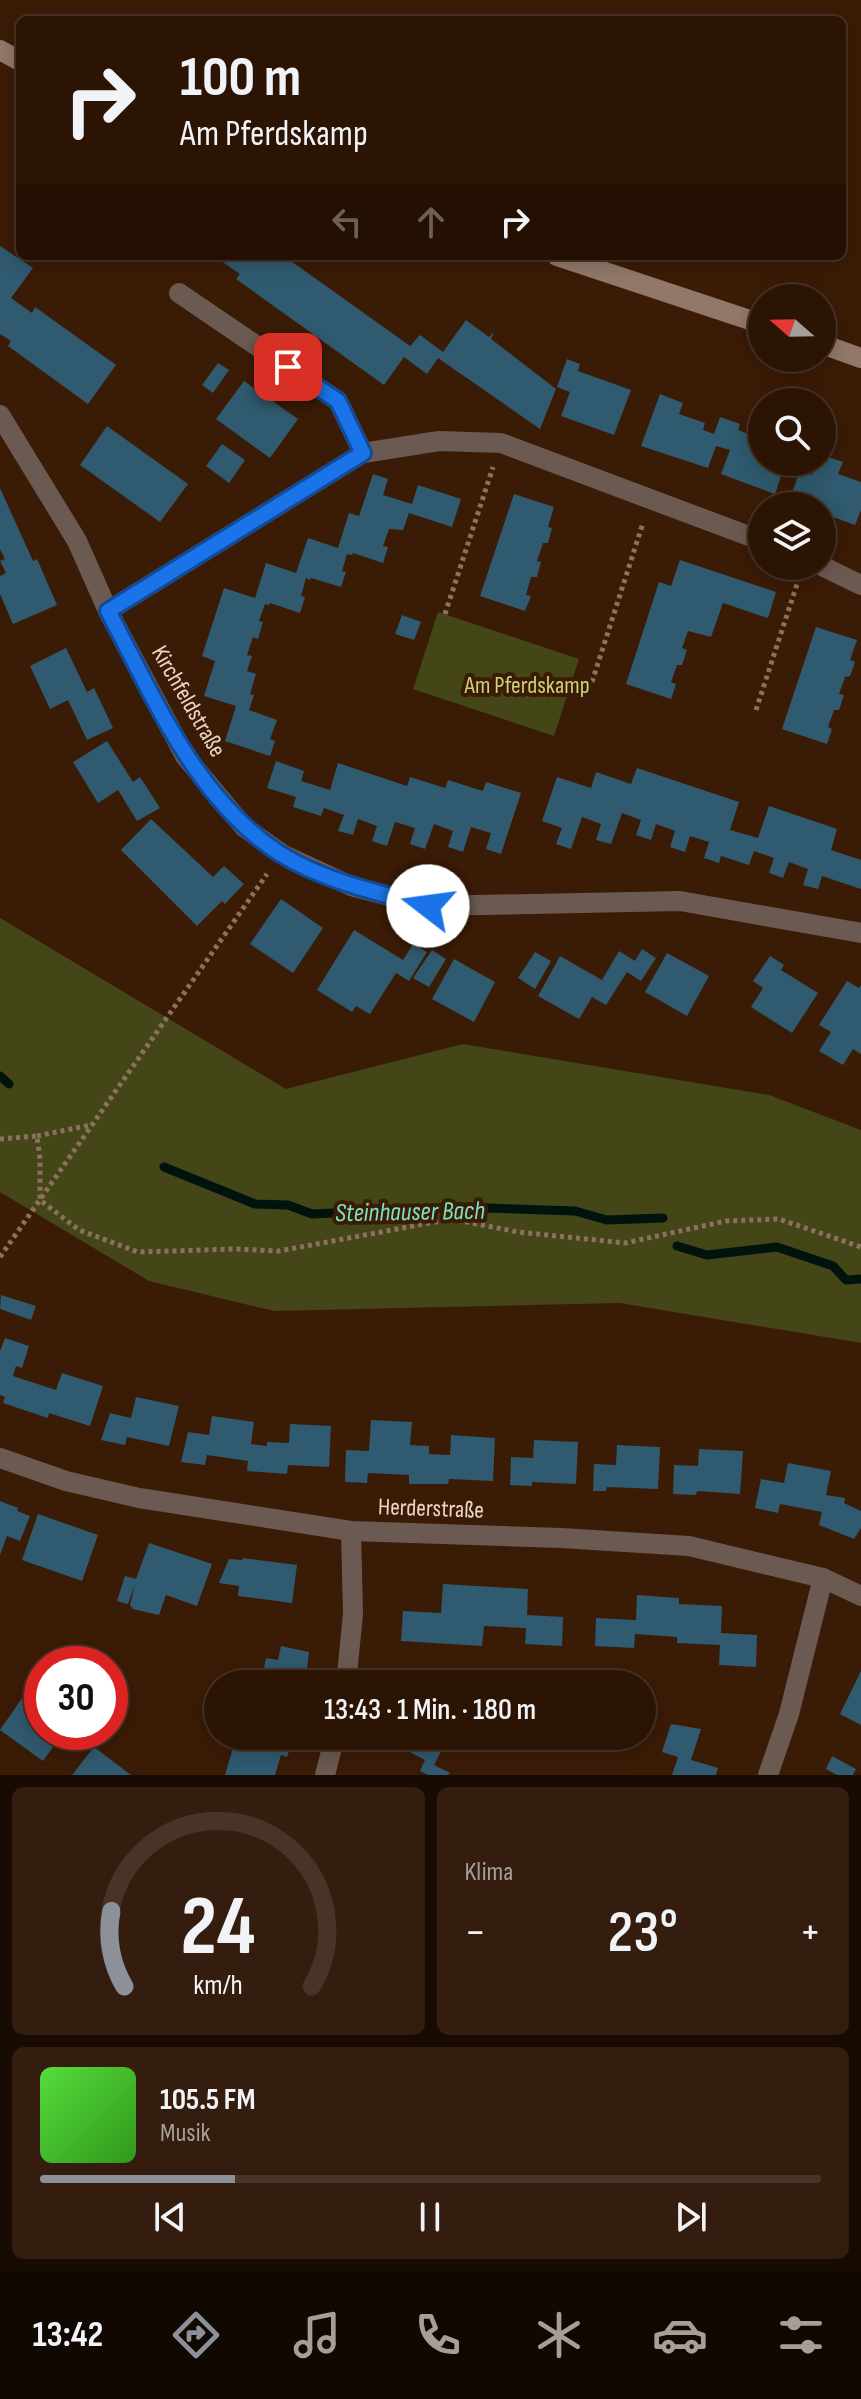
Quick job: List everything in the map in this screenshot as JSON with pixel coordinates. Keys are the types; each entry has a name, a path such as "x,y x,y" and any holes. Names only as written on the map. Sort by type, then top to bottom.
{"main road":[{"path":"569,260 748,319"},
{"path":"836,349 861,358"}],"street":[{"path":"179,293 338,401 363,453"},
{"name":"Kirchfeldstraße","path":"0,415 77,541 108,611 185,756 244,827 282,854 351,886 428,906 680,901 861,933"},
{"path":"108,611 363,453 439,441 501,443 748,536"},
{"path":"836,573 861,585"},
{"name":"Herderstraße","path":"0,1458 66,1481 139,1498 351,1531 689,1546 823,1578 861,1596"},
{"path":"347,1670 353,1614 351,1531"},
{"path":"768,1775 789,1714 823,1578"},
{"path":"325,1775 331,1750"}],"path":[{"path":"445,614 501,443"},
{"path":"592,682 651,499"},
{"path":"756,710 798,580"},
{"path":"0,1257 282,854"},
{"path":"0,1139 37,1136 91,1125"},
{"path":"37,1136 40,1200"},
{"path":"40,1200 79,1230 138,1252 279,1251 451,1219 518,1232 625,1243 726,1221 779,1219 861,1247"}],"green space":[{"name":"Am Pferdskamp","path":"438,612 579,659 554,736 413,689"},
{"path":"0,918 286,1089 463,1044 769,1095 861,1130 861,1343 620,1303 274,1311 149,1281 0,1192"}],"building":[{"path":"0,246 16,257 16,260 33,268 11,298 32,313 35,307 116,365 88,404 8,346 11,341 0,334"},
{"path":"220,260 290,260 410,346 420,335 443,352 466,320 489,337 494,332 491,339 556,389 540,429 438,358 427,374 404,357 384,385 236,279 240,274"},
{"path":"567,359 580,364 578,371 631,390 614,435 561,416 570,392 557,387"},
{"path":"218,363 229,370 213,393 202,385"},
{"path":"244,381 298,419 270,458 216,419"},
{"path":"660,394 683,403 679,414 705,423 703,430 714,434 720,417 740,424 738,430 748,434 748,476 781,476 776,492 770,492 721,474 730,450 716,446 708,468 641,446"},
{"path":"107,426 188,484 160,522 80,465"},
{"path":"222,444 245,460 229,483 206,466"},
{"path":"836,460 843,462 838,474 861,482 861,510 855,525 836,518 836,492 792,492 798,476 836,476"},
{"path":"373,474 388,479 383,495 412,504 418,485 461,499 452,527 409,513 403,530 389,529 383,546 388,547 383,563 353,553 347,554 341,587 306,578 300,613 265,604 259,621 263,622 258,639 253,637 247,655 252,656 247,671 256,674 249,710 277,720 270,739 275,741 270,756 225,741 236,706 204,696 215,661 202,656 224,588 255,598 266,563 296,573 308,538 338,548 349,513 359,516"},
{"path":"0,488 57,605 13,624 0,594 0,576 6,573 0,561 5,559 0,549"},
{"path":"514,494 554,507 548,527 552,528 548,543 543,543 537,561 541,562 537,577 531,577 526,595 531,596 525,611 480,596"},
{"path":"680,560 776,592 768,618 723,603 711,637 688,631 682,648 687,650 682,665 677,665 671,682 676,684 671,699 626,684 659,582 671,586"},
{"path":"402,615 421,622 414,640 395,634"},
{"path":"816,627 857,640 850,660 855,662 839,694 844,695 828,727 832,729 827,744 782,729"},
{"path":"66,648 87,692 94,688 113,728 87,740 68,700 50,709 30,666"},
{"path":"107,741 133,782 140,777 160,808 137,821 118,790 98,803 73,762"},
{"path":"276,761 304,771 301,781 330,790 338,763 407,786 410,777 445,788 448,780 483,791 486,782 521,793 501,854 486,849 491,833 471,827 463,852 448,847 453,831 434,824 425,849 410,844 415,828 395,822 387,846 372,841 377,826 358,819 353,835 338,831 344,815 324,808 321,816 293,807 296,797 267,788"},
{"path":"637,768 739,802 730,830 758,838 769,806 837,829 831,850 861,860 861,889 822,876 818,889 803,885 808,869 789,862 783,878 769,873 774,858 754,851 749,865 721,856 719,863 704,858 709,842 690,836 685,852 670,847 675,831 656,824 651,840 636,835 641,820 622,813 611,844 596,840 601,824 582,817 571,849 556,844 562,828 542,821 557,777 591,788 596,772 631,784"},
{"path":"151,819 213,877 224,866 244,884 197,926 121,850"},
{"path":"281,899 323,928 293,973 250,944"},
{"path":"354,930 403,960 413,944 427,952 409,981 396,973 370,1014 356,1006 352,1012 317,990"},
{"path":"642,949 656,958 641,981 627,972 606,1005 592,997 579,1019 538,996 560,956 602,980 619,951 635,961"},
{"path":"432,950 446,959 429,987 413,978"},
{"path":"535,952 551,961 535,989 518,978"},
{"path":"667,953 709,976 687,1016 645,992"},
{"path":"770,956 784,965 781,970 818,993 792,1033 751,1007 763,988 753,981"},
{"path":"454,959 495,982 474,1022 432,999"},
{"path":"847,981 859,988 861,985 861,1054 853,1049 843,1065 819,1051 831,1032 819,1025"},
{"path":"1,1295 36,1306 31,1320 0,1309"},
{"path":"5,1338 29,1346 22,1368 16,1366 13,1376 56,1390 62,1373 103,1386 90,1426 49,1413 48,1418 3,1403 5,1397 0,1395 0,1351"},
{"path":"136,1397 179,1406 169,1446 127,1437 125,1445 101,1440 110,1413 131,1418"},
{"path":"212,1416 254,1422 251,1444 267,1446 267,1442 289,1443 290,1424 331,1426 329,1467 288,1465 287,1474 247,1471 248,1461 207,1455 205,1465 181,1462 188,1432 209,1435"},
{"path":"371,1420 412,1422 410,1445 429,1446 429,1454 450,1455 451,1435 495,1438 493,1481 449,1479 448,1484 409,1484 409,1475 368,1473 367,1483 345,1482 346,1450 369,1451"},
{"path":"534,1440 578,1442 576,1484 532,1482 532,1486 510,1485 511,1457 533,1458"},
{"path":"617,1445 660,1447 658,1489 607,1487 606,1491 593,1491 594,1464 616,1465"},
{"path":"699,1449 743,1451 740,1494 697,1491 696,1495 673,1494 674,1465 698,1466"},
{"path":"788,1463 831,1471 826,1495 845,1498 844,1503 861,1511 861,1528 854,1539 819,1525 822,1512 780,1504 778,1513 755,1508 761,1479 784,1483"},
{"path":"0,1501 30,1516 20,1541 7,1536 0,1555"},
{"path":"38,1514 98,1535 82,1581 22,1560"},
{"path":"149,1543 212,1564 197,1606 166,1595 159,1615 133,1609 130,1605 135,1584 128,1604 117,1601 125,1576 136,1579"},
{"path":"229,1559 297,1565 292,1603 238,1596 239,1586 219,1583"},
{"path":"443,1584 528,1589 527,1615 563,1617 562,1646 525,1644 526,1628 484,1626 482,1646 401,1641 403,1611 441,1613"},
{"path":"637,1595 679,1598 679,1604 722,1606 721,1633 757,1635 756,1667 719,1665 720,1645 677,1643 677,1637 635,1634 634,1648 595,1646 596,1618 636,1620"},
{"path":"281,1646 309,1652 307,1670 264,1670 266,1658 278,1660"},
{"path":"861,1671 861,1725 840,1714"},
{"path":"24,1695 24,1747 0,1730"},
{"path":"671,1724 701,1729 691,1760 718,1768 716,1775 672,1775 678,1757 662,1752"},
{"path":"28,1750 51,1750 43,1761"},
{"path":"92,1750 98,1750 131,1775 72,1775"},
{"path":"232,1750 290,1750 287,1757 281,1755 275,1775 225,1775"},
{"path":"406,1750 442,1750 434,1765 450,1773 428,1775 420,1771 425,1760"},
{"path":"832,1756 856,1769 853,1775 837,1775 826,1769"}],"waterway":[{"name":"Steinhauser Bach","path":"0,1076 9,1084"},
{"name":"Steinhauser Bach","path":"164,1167 255,1204 288,1205 312,1214 457,1207 575,1211 607,1220 663,1218"},
{"name":"Steinhauser Bach","path":"677,1246 707,1255 777,1247 833,1266 846,1280 861,1279"}],"route":[{"path":"288,367 338,401 363,453 108,611 185,756 244,827 282,854 351,886 428,906"}]}
